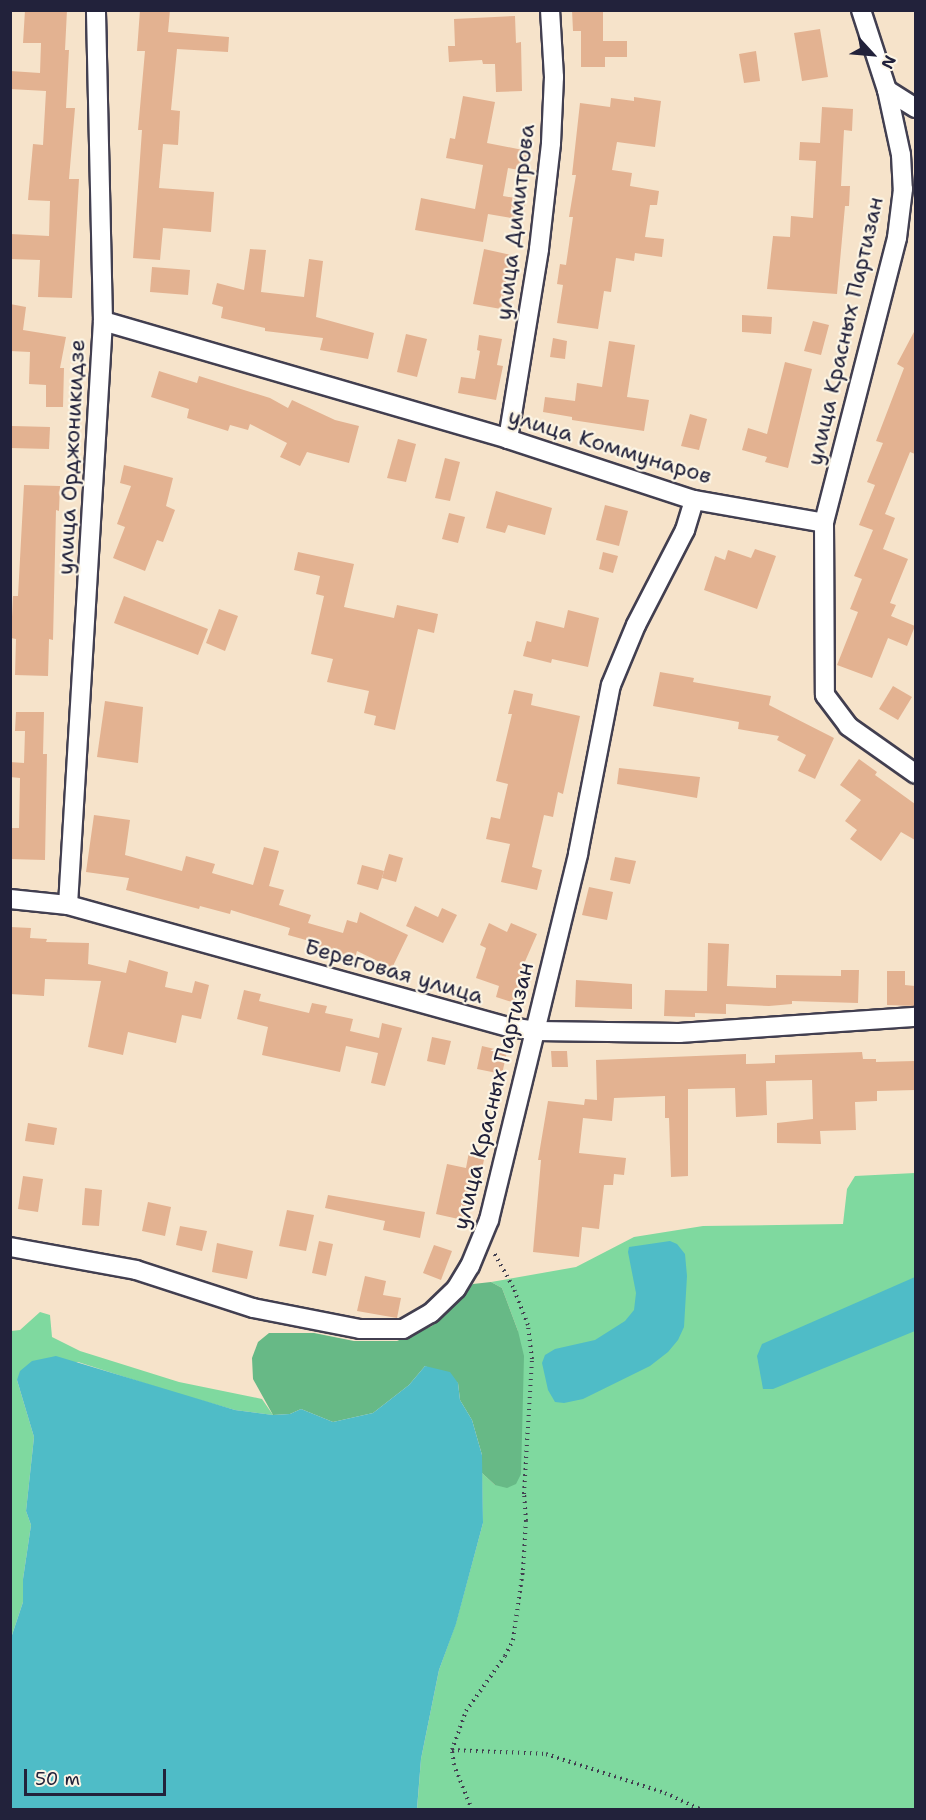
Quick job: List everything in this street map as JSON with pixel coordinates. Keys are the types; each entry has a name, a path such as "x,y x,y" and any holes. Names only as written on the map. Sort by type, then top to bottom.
{"street":[{"name":"улица Орджоникидзе","path":"68,905 103,321 96,10"},
{"name":"улица Димитрова","path":"508,439 539,249 551,143 554,77 550,10"},
{"name":"улица Красных Партизан","path":"824,523 901,212 901,155 887,90 861,10"},
{"path":"887,90 915,108"},
{"name":"улица Коммунаров","path":"103,321 508,439 694,500 824,523"},
{"name":"улица Красных Партизан","path":"10,1247 136,1270 225,1300 287,1316 385,1330 403,1329 416,1322 456,1289 470,1266 487,1228 537,1031 578,854 611,685 636,625 682,539 694,500"},
{"path":"824,523 825,695 848,726 915,774"},
{"name":"Береговая улица","path":"10,899 68,905 468,1017 537,1031 680,1033 915,1017"}],"path":[{"path":"472,1809 454,1765 452,1750 466,1711 506,1656 513,1640 523,1570 526,1521 524,1494 532,1359 528,1325 513,1287 498,1263 487,1228"},
{"path":"452,1750 546,1754 622,1778 702,1809"}],"green space":[{"path":"915,1173 915,1809 417,1810 421,1759 439,1670 456,1623 483,1523 482,1473 495,1485 518,1331 502,1288 491,1282 576,1267 634,1237 703,1226 843,1224 847,1189 855,1176"},
{"path":"491,1282 502,1288 518,1331 524,1356 521,1474 516,1484 507,1488 495,1485 482,1473 482,1455 472,1420 460,1400 458,1383 425,1366 409,1385 373,1413 333,1422 301,1409 290,1414 273,1415 253,1379 252,1358 258,1342 269,1333 314,1333 354,1341 397,1341 432,1326 473,1284"},
{"path":"40,1312 50,1315 52,1337 80,1351 179,1382 262,1399 273,1415 235,1410 78,1362 17,1380 34,1437 26,1511 31,1525 23,1579 23,1602 11,1638 11,1331 20,1330"}],"water":[{"path":"670,1241 677,1244 685,1254 687,1276 684,1327 678,1340 668,1352 650,1366 583,1399 564,1403 555,1402 548,1390 542,1363 545,1355 555,1349 595,1340 625,1321 634,1310 636,1293 629,1247"},
{"path":"915,1277 915,1331 773,1389 763,1389 757,1356 762,1344"},
{"path":"56,1356 235,1410 273,1415 290,1414 301,1409 333,1422 373,1413 409,1385 425,1366 450,1372 458,1383 460,1400 472,1420 482,1455 483,1523 456,1624 439,1670 421,1759 417,1809 11,1809 11,1638 23,1602 23,1579 31,1525 26,1511 34,1437 17,1380 20,1371 32,1361"}],"building":[{"path":"25,10 67,10 65,50 69,50 66,108 75,108 69,179 79,179 72,298 38,297 40,260 10,259 10,234 49,236 50,201 28,200 33,144 43,145 46,91 10,89 10,71 40,73 41,43 23,43"},
{"path":"140,10 170,10 168,32 229,37 228,52 177,49 171,110 180,111 178,145 163,144 159,188 214,192 211,232 163,228 160,260 133,258 142,130 138,130 145,51 137,51"},
{"path":"572,10 603,10 603,41 627,41 627,57 605,57 605,67 581,67 581,31 573,31"},
{"path":"515,16 516,43 521,42 522,91 496,92 495,64 483,64 482,60 449,62 448,46 455,46 454,19"},
{"path":"820,29 828,77 802,81 794,33"},
{"path":"756,51 760,81 744,83 739,54"},
{"path":"463,96 495,102 487,143 528,151 524,171 508,168 503,196 526,200 523,220 488,214 483,242 415,230 421,198 475,209 483,165 446,158 450,138 455,139"},
{"path":"634,97 661,101 655,147 617,142 612,170 632,173 630,186 659,191 657,205 650,205 645,237 664,239 662,257 635,253 634,261 616,258 611,292 604,291 598,329 557,323 563,285 557,284 560,264 566,265 573,217 569,217 576,175 572,175 580,103 610,107 611,98 634,101"},
{"path":"822,107 853,109 852,131 844,130 841,186 850,186 849,206 845,206 837,294 767,289 773,236 790,237 791,216 813,218 816,161 799,160 800,142 820,143"},
{"path":"250,249 266,250 261,292 304,297 309,259 323,261 316,317 374,333 368,359 320,350 323,338 265,331 265,328 221,318 223,307 212,304 217,283 244,290"},
{"path":"484,249 511,255 501,309 473,304"},
{"path":"152,267 190,270 188,295 150,292"},
{"path":"10,304 26,307 23,330 66,337 60,368 64,368 63,407 46,407 46,385 29,384 30,352 10,351"},
{"path":"742,315 772,317 771,334 742,332"},
{"path":"813,321 829,325 821,355 804,351"},
{"path":"915,330 915,454 910,452 885,514 895,518 883,549 908,559 890,603 896,605 891,616 915,626 907,646 888,638 872,678 837,665 858,612 850,609 862,579 854,576 873,530 859,525 875,485 867,482 883,443 876,441 904,368 897,364"},
{"path":"406,334 427,339 417,377 397,372"},
{"path":"479,335 502,339 497,365 503,366 496,400 458,393 461,377 475,379 480,351 477,350"},
{"path":"553,338 567,341 565,359 550,357"},
{"path":"609,341 635,345 627,397 649,400 644,431 572,420 572,417 543,412 545,397 575,401 577,383 602,387"},
{"path":"785,362 812,369 788,468 765,462 767,457 742,450 748,428 767,434"},
{"path":"159,371 197,383 199,376 270,398 288,408 292,400 335,420 359,426 349,463 307,452 300,466 280,457 287,443 250,424 248,430 230,425 228,431 187,418 189,409 151,397"},
{"path":"690,414 707,419 699,450 681,446"},
{"path":"12,426 50,427 49,449 11,448"},
{"path":"398,439 416,444 406,482 387,478"},
{"path":"445,458 460,462 450,501 435,498"},
{"path":"124,465 173,478 166,506 175,510 163,542 157,540 145,571 113,558 125,527 117,524 131,486 120,483"},
{"path":"24,485 60,486 59,511 56,510 53,640 49,639 48,676 15,675 16,639 11,638 13,596 18,596"},
{"path":"496,491 552,508 545,535 508,525 505,533 486,528"},
{"path":"605,505 628,511 619,546 596,540"},
{"path":"449,513 465,517 458,543 442,539"},
{"path":"755,549 776,556 757,609 704,590 715,556 725,560 728,550 751,558"},
{"path":"298,552 354,564 344,607 394,618 397,605 438,614 434,633 418,629 395,730 374,725 376,716 364,713 369,691 327,682 333,659 311,654 324,596 316,594 320,576 294,570"},
{"path":"603,552 618,556 613,573 599,569"},
{"path":"124,596 208,629 198,655 114,623"},
{"path":"219,609 238,616 225,651 206,643"},
{"path":"568,610 599,618 588,667 552,659 551,663 523,656 527,641 531,642 536,621 564,628"},
{"path":"660,672 694,678 693,682 771,696 769,705 834,738 815,779 798,771 806,755 777,740 779,736 738,729 739,722 653,706"},
{"path":"893,686 912,697 898,720 879,709"},
{"path":"514,690 533,694 531,705 580,716 563,794 558,792 553,817 544,815 532,867 542,870 537,890 501,882 510,844 486,839 491,817 500,819 508,784 496,781 512,714 508,714"},
{"path":"105,701 143,707 138,763 97,757"},
{"path":"16,712 44,712 43,754 47,754 45,860 10,859 10,828 19,828 20,778 10,777 10,762 24,763 25,731 15,731"},
{"path":"859,759 877,772 875,775 915,804 915,840 901,832 881,861 850,839 857,830 845,821 861,800 840,785"},
{"path":"619,768 700,777 697,798 617,784"},
{"path":"94,815 130,820 125,855 182,871 186,856 215,864 212,873 253,885 264,847 279,851 269,886 284,890 279,905 311,915 308,923 343,933 347,920 357,923 360,912 408,935 392,968 357,951 355,958 311,947 313,942 288,935 290,928 231,910 230,914 200,906 199,909 126,890 129,878 86,872"},
{"path":"389,854 403,858 396,882 382,878"},
{"path":"615,857 636,861 630,884 610,880"},
{"path":"362,865 384,871 378,890 357,884"},
{"path":"589,887 613,892 607,920 582,915"},
{"path":"415,906 438,917 442,908 457,915 443,943 406,926"},
{"path":"489,923 507,932 511,923 537,934 520,973 524,974 515,1003 496,997 499,986 476,978 486,948 480,945"},
{"path":"10,927 31,928 30,938 47,939 46,942 89,943 88,964 126,973 129,960 168,972 165,987 192,993 195,981 209,985 201,1019 182,1015 176,1043 128,1032 123,1055 88,1047 101,981 45,979 44,996 10,994"},
{"path":"708,943 729,944 727,986 776,988 776,975 841,976 841,970 859,970 858,1003 792,1001 792,1004 769,1006 726,1004 726,1014 695,1013 695,1017 664,1016 665,990 707,991"},
{"path":"887,971 905,971 905,985 915,986 915,1006 887,1005"},
{"path":"576,980 632,984 632,1009 575,1007"},
{"path":"244,990 261,994 259,1001 309,1013 312,1003 327,1006 325,1013 353,1019 350,1031 379,1038 382,1023 402,1028 385,1086 371,1083 378,1053 346,1046 340,1072 262,1055 268,1027 237,1019"},
{"path":"432,1037 451,1041 445,1065 427,1061"},
{"path":"482,1046 507,1052 502,1074 477,1069"},
{"path":"551,1051 567,1051 568,1067 552,1067"},
{"path":"862,1052 863,1059 876,1059 876,1062 915,1061 915,1090 877,1091 877,1101 855,1102 856,1130 820,1131 821,1144 777,1143 777,1123 813,1119 812,1080 766,1081 767,1115 736,1117 735,1088 688,1089 688,1176 671,1177 669,1118 665,1118 665,1096 614,1098 612,1121 583,1118 579,1153 626,1158 624,1175 614,1174 613,1185 604,1185 599,1229 582,1227 579,1257 533,1252 541,1160 538,1160 548,1101 584,1105 585,1099 597,1100 596,1060 746,1054 746,1064 775,1063 775,1055"},
{"path":"28,1123 57,1128 54,1145 25,1141"},
{"path":"469,1152 485,1155 479,1183 471,1182 463,1220 436,1214 447,1164 466,1168"},
{"path":"23,1176 43,1179 38,1212 18,1209"},
{"path":"85,1188 102,1190 99,1226 82,1225"},
{"path":"328,1195 425,1212 420,1238 383,1230 385,1221 325,1208"},
{"path":"148,1202 171,1207 165,1236 142,1231"},
{"path":"287,1210 314,1215 306,1251 279,1246"},
{"path":"180,1226 207,1231 202,1251 176,1245"},
{"path":"319,1241 333,1244 326,1276 312,1273"},
{"path":"217,1243 253,1251 247,1279 212,1272"},
{"path":"434,1245 452,1251 441,1280 423,1273"},
{"path":"365,1276 386,1281 383,1295 401,1298 397,1318 357,1311"}]}
